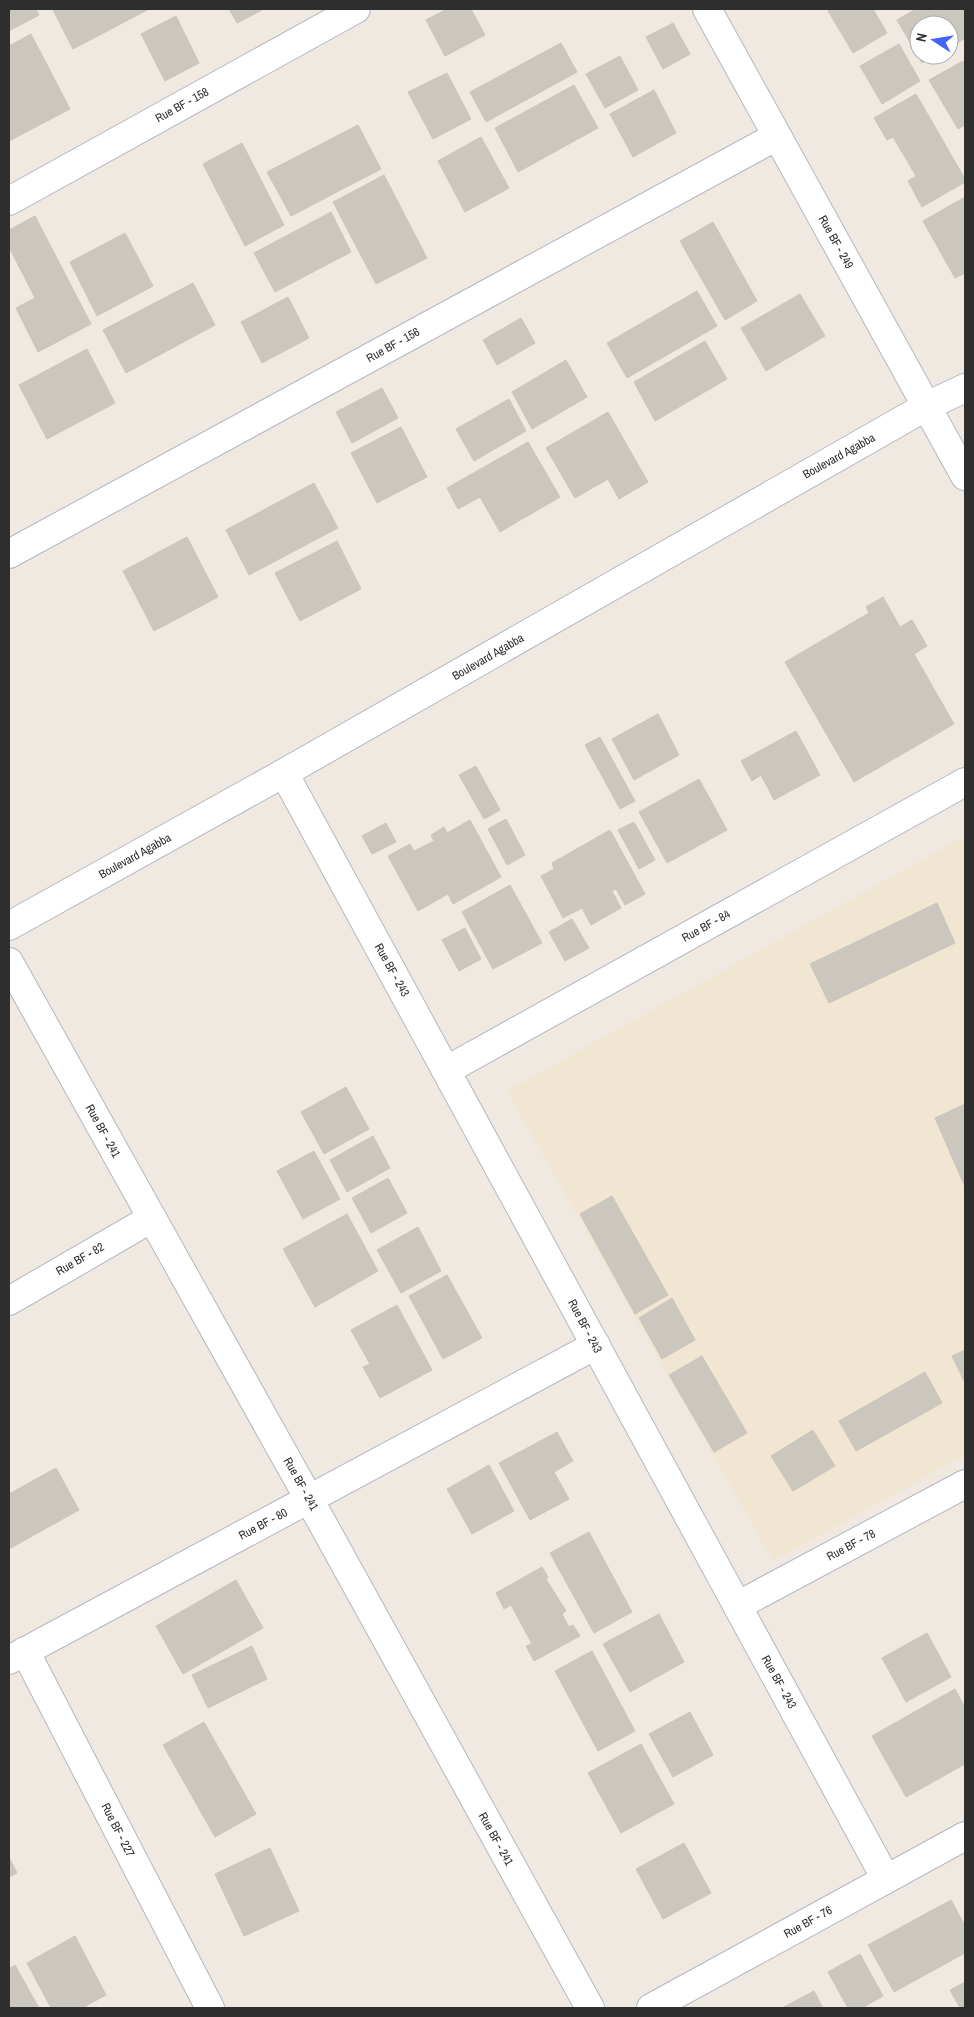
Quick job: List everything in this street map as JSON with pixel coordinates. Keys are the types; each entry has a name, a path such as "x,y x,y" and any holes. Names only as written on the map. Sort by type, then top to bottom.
{"street":[{"name":"Rue BF - 158","path":"9,201 356,9"},
{"name":"Rue BF - 249","path":"707,9 965,476"},
{"name":"Rue BF - 156","path":"9,554 777,136"},
{"name":"Boulevard Agabba","path":"9,926 284,773 927,406 965,388"},
{"name":"Rue BF - 243","path":"284,773 886,1879"},
{"name":"Rue BF - 84","path":"446,1070 965,782"},
{"name":"Rue BF - 241","path":"9,962 309,1499 590,2008"},
{"name":"Rue BF - 82","path":"9,1301 152,1218"},
{"name":"Rue BF - 80","path":"17,1655 596,1345"},
{"name":"Rue BF - 78","path":"737,1606 965,1484"},
{"name":"Rue BF - 227","path":"17,1655 210,2008"},
{"name":"Rue BF - 76","path":"651,2008 965,1836"}],"shaded area":[{"path":"965,836 965,1455 773,1561 507,1091"}],"building":[{"path":"9,9 36,9 39,15 9,31"},
{"path":"149,9 73,49 53,10"},
{"path":"229,9 264,9 237,23"},
{"path":"447,9 471,9 485,35 445,56 426,20"},
{"path":"827,9 873,9 887,33 853,53"},
{"path":"916,9 965,9 965,38 959,42 959,15 909,15 909,41 897,20"},
{"path":"176,16 199,63 165,81 141,34"},
{"path":"673,23 690,54 663,69 646,37"},
{"path":"31,34 70,109 9,141 9,46"},
{"path":"561,43 577,72 486,122 470,92"},
{"path":"899,44 909,65 911,65 920,81 882,104 860,66"},
{"path":"620,56 638,90 605,108 586,74"},
{"path":"963,61 965,65 965,125 958,129 929,80 959,65"},
{"path":"447,73 471,119 433,139 408,92"},
{"path":"574,85 598,128 518,172 495,128"},
{"path":"654,90 676,133 633,157 610,114"},
{"path":"916,94 965,179 965,182 922,207 908,181 916,176 893,137 887,140 874,118"},
{"path":"358,125 381,169 291,216 267,172"},
{"path":"481,137 509,188 465,212 438,161"},
{"path":"242,143 284,225 245,246 203,164"},
{"path":"384,175 427,258 376,284 333,202"},
{"path":"965,197 965,273 955,278 923,221"},
{"path":"331,212 351,252 275,292 254,253"},
{"path":"35,216 91,324 38,352 16,308 35,298 9,247 9,230"},
{"path":"713,222 757,301 725,320 680,241"},
{"path":"125,233 153,286 97,316 70,262"},
{"path":"193,283 215,325 126,373 103,330"},
{"path":"697,291 717,326 627,378 607,343"},
{"path":"800,294 825,336 766,371 741,328"},
{"path":"288,297 309,338 262,363 241,322"},
{"path":"521,318 535,343 497,365 483,340"},
{"path":"705,341 727,379 655,421 634,382"},
{"path":"87,349 115,403 47,439 19,385"},
{"path":"566,360 587,397 532,429 512,392"},
{"path":"382,388 398,418 352,443 336,412"},
{"path":"509,399 526,431 474,461 456,429"},
{"path":"608,412 648,482 619,499 608,479 575,498 546,448"},
{"path":"401,427 427,477 377,503 351,453"},
{"path":"528,442 560,497 500,532 480,497 458,509 447,488"},
{"path":"314,483 338,528 249,575 226,530"},
{"path":"187,537 218,597 154,631 123,571"},
{"path":"337,541 361,589 300,621 275,573"},
{"path":"883,597 900,627 912,620 927,646 914,654 954,724 854,782 785,662 869,613 866,607"},
{"path":"658,714 679,755 634,780 612,739"},
{"path":"796,731 820,775 774,800 761,775 752,781 741,761"},
{"path":"600,737 635,801 620,809 585,745"},
{"path":"476,766 500,810 484,819 459,775"},
{"path":"699,779 727,830 667,863 639,812"},
{"path":"506,819 525,855 507,865 488,829"},
{"path":"470,820 501,877 453,904 448,894 418,911 388,856 410,844 414,851 434,841 431,835 444,827 447,833"},
{"path":"634,822 655,860 639,869 618,830"},
{"path":"386,823 396,842 372,854 362,836"},
{"path":"610,830 645,894 625,905 616,889 612,891 621,908 591,925 582,908 563,918 541,876 554,869 552,863"},
{"path":"510,885 542,943 493,969 462,912"},
{"path":"937,903 955,943 829,1003 810,964"},
{"path":"572,919 589,948 565,961 549,932"},
{"path":"465,928 481,959 459,971 442,940"},
{"path":"346,1087 369,1129 324,1154 301,1112"},
{"path":"965,1104 965,1187 935,1118"},
{"path":"373,1136 390,1168 347,1192 330,1160"},
{"path":"314,1151 340,1199 303,1219 277,1171"},
{"path":"388,1178 407,1213 371,1233 352,1198"},
{"path":"612,1196 668,1295 635,1314 580,1214"},
{"path":"347,1214 378,1271 315,1307 283,1249"},
{"path":"418,1227 441,1271 401,1293 377,1250"},
{"path":"447,1275 482,1338 443,1359 409,1296"},
{"path":"672,1298 695,1340 662,1359 639,1318"},
{"path":"397,1305 432,1370 380,1398 363,1367 370,1364 351,1330"},
{"path":"965,1350 965,1383 952,1356"},
{"path":"702,1356 747,1433 714,1452 669,1375"},
{"path":"925,1372 942,1403 856,1451 839,1421"},
{"path":"813,1430 835,1466 793,1491 771,1456"},
{"path":"557,1432 573,1461 554,1472 569,1499 530,1520 499,1463"},
{"path":"489,1465 514,1511 472,1534 447,1489"},
{"path":"56,1468 79,1510 9,1549 9,1494"},
{"path":"589,1532 632,1612 594,1633 550,1553"},
{"path":"542,1567 548,1577 546,1579 566,1611 562,1614 569,1627 573,1625 580,1636 534,1661 526,1646 532,1644 511,1605 504,1609 496,1593"},
{"path":"236,1580 263,1628 183,1674 156,1626"},
{"path":"659,1614 684,1662 630,1692 603,1644"},
{"path":"927,1633 951,1677 906,1702 882,1658"},
{"path":"252,1646 267,1679 208,1708 192,1675"},
{"path":"592,1651 635,1731 598,1751 555,1671"},
{"path":"955,1689 965,1708 965,1764 906,1797 872,1736"},
{"path":"690,1712 713,1755 673,1777 649,1734"},
{"path":"204,1722 256,1814 215,1837 163,1745"},
{"path":"641,1744 674,1804 621,1833 588,1773"},
{"path":"684,1843 711,1893 663,1919 636,1869"},
{"path":"270,1848 299,1911 244,1936 215,1874"},
{"path":"9,1857 17,1873 9,1877"},
{"path":"951,1900 965,1926 965,1953 894,1992 868,1945"},
{"path":"75,1936 106,1995 82,2008 51,2008 27,1963"},
{"path":"860,1954 883,1996 862,2008 848,2008 828,1972"},
{"path":"15,1965 39,2008 9,2008 9,1969"},
{"path":"965,1982 965,2008 960,2008 950,1990"},
{"path":"814,1991 823,2008 782,2008"}]}
